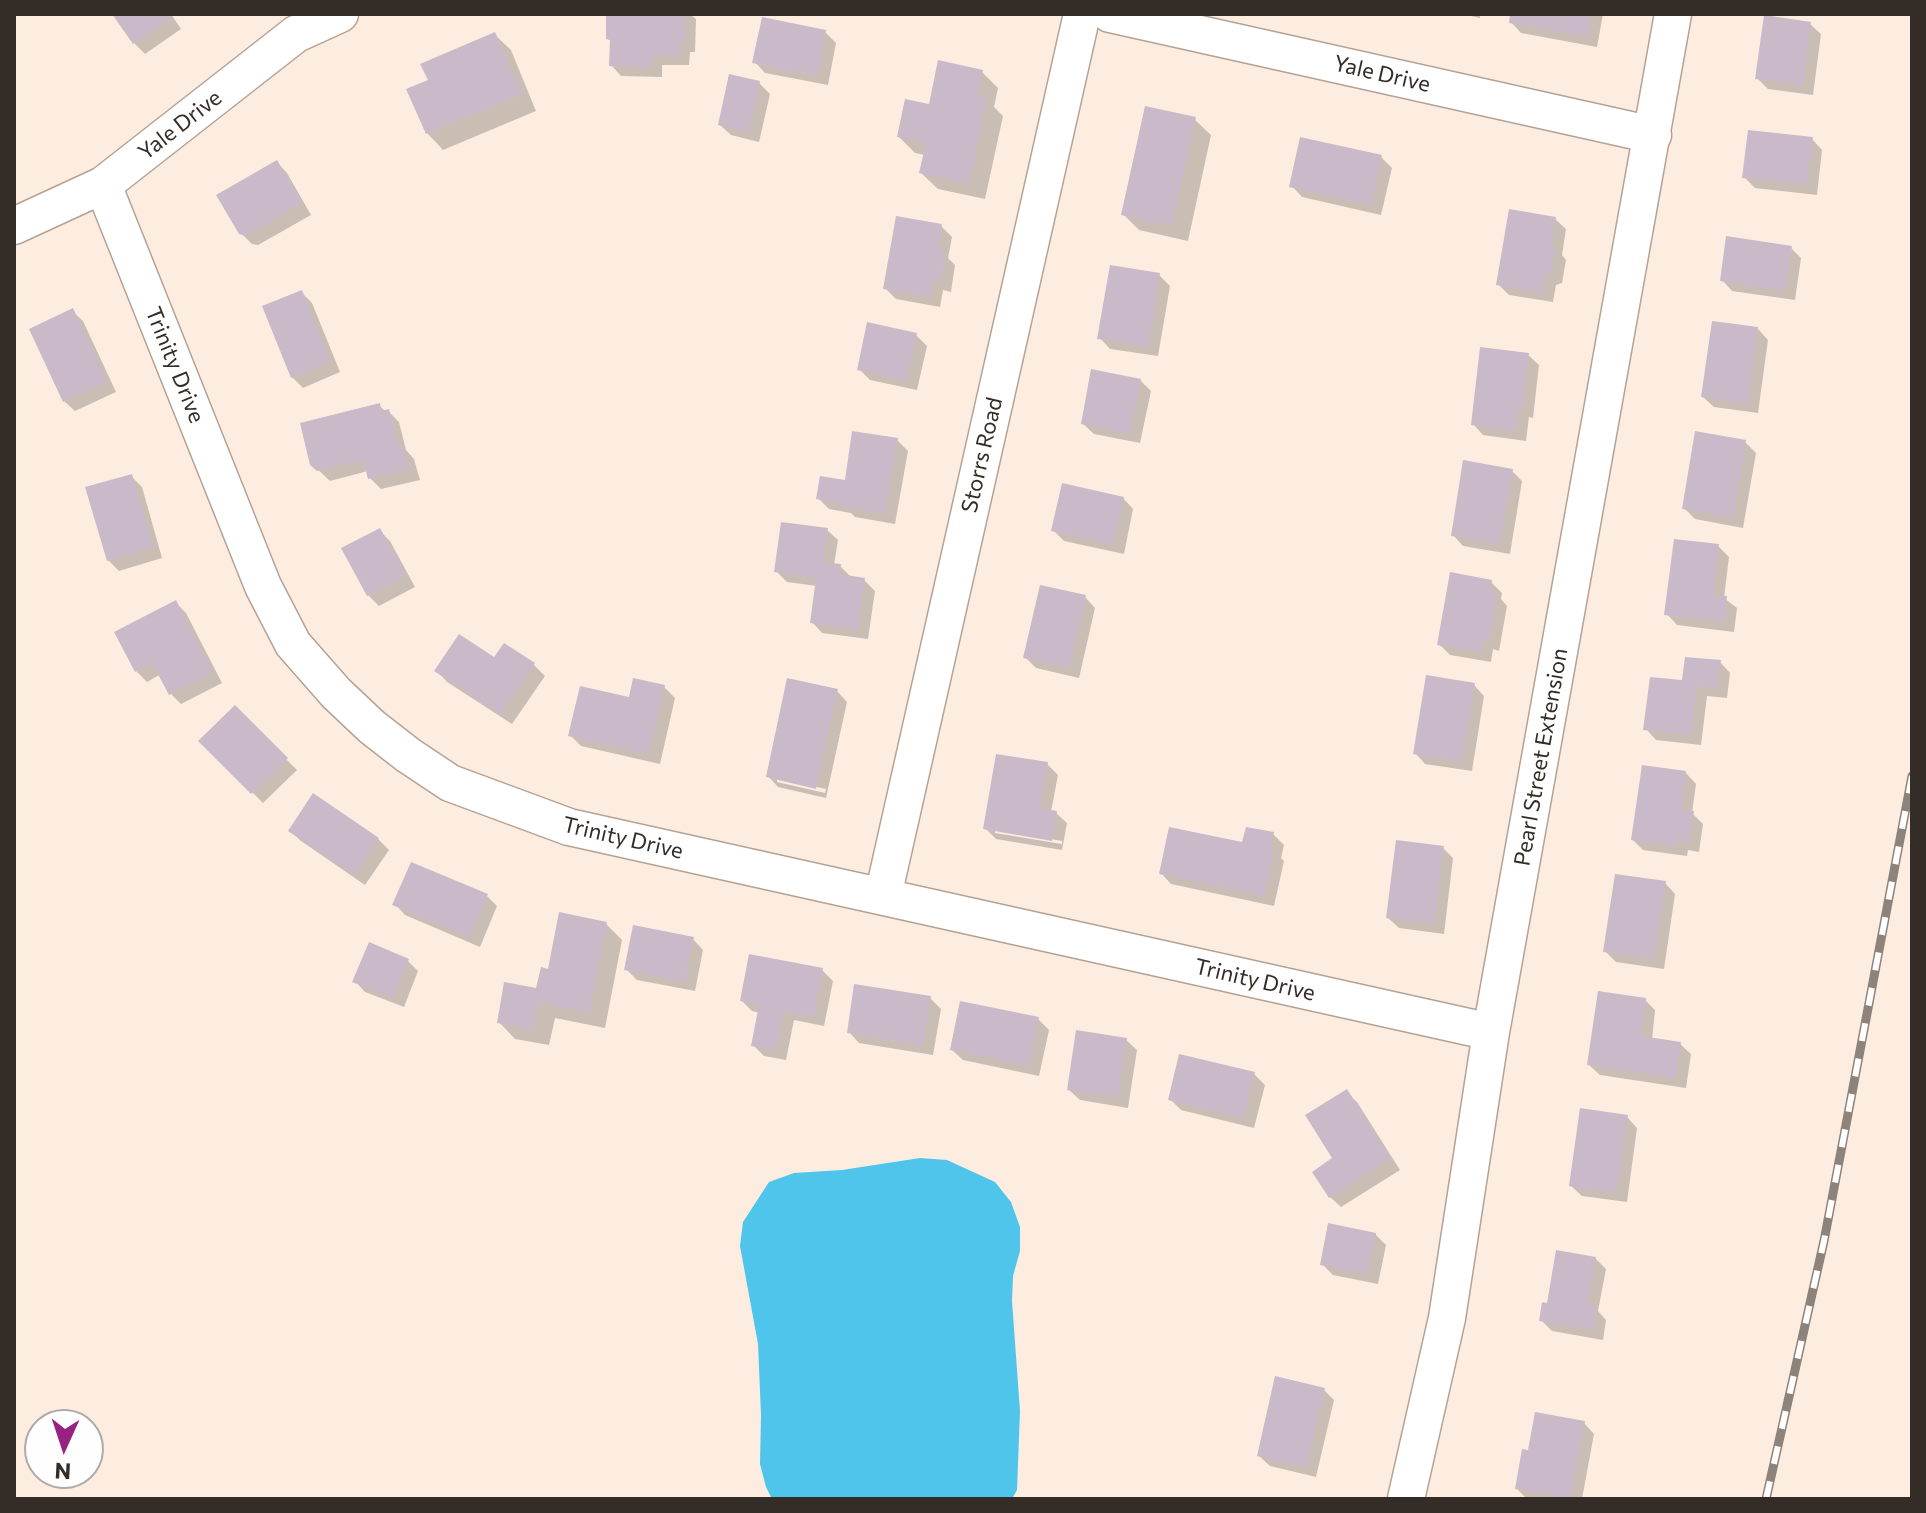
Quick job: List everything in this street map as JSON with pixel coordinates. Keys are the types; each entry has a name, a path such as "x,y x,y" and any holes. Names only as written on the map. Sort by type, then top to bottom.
{"street":[{"name":"Yale Drive","path":"14,226 103,185 289,24 340,14"},
{"name":"Storrs Road","path":"883,896 1082,14"},
{"name":"Yale Drive","path":"1110,14 1653,135"},
{"name":"Pearl Street Extension","path":"1406,1499 1447,1318 1491,1032 1673,14"},
{"name":"Trinity Drive","path":"103,185 263,586 293,644 336,693 372,727 450,783 569,827 1491,1032"}],"water":[{"path":"920,1158 947,1160 995,1182 1011,1202 1020,1227 1020,1251 1013,1276 1012,1301 1020,1411 1017,1490 1012,1499 772,1499 760,1464 758,1344 740,1246 743,1222 769,1182 794,1173 842,1170"}],"building":[{"path":"112,14 169,14 172,17 133,44"},
{"path":"606,14 686,14 685,42 680,42 679,56 652,55 652,67 609,66 610,40 606,39"},
{"path":"1510,14 1591,14 1587,37 1509,23"},
{"path":"1764,15 1811,22 1803,85 1755,79"},
{"path":"762,17 826,30 817,76 752,63"},
{"path":"495,32 522,94 426,134 406,89 428,80 420,64"},
{"path":"938,60 983,70 977,96 987,98 969,184 919,173 926,143 897,137 905,99 929,104"},
{"path":"729,74 760,81 749,132 718,125"},
{"path":"1145,106 1196,117 1172,226 1121,215"},
{"path":"1748,130 1813,137 1807,185 1742,178"},
{"path":"1300,137 1382,155 1371,205 1289,187"},
{"path":"277,160 302,203 246,236 239,234 216,195"},
{"path":"1509,209 1556,217 1551,247 1556,247 1552,272 1546,275 1543,293 1496,285"},
{"path":"896,216 942,224 938,251 946,253 940,283 933,281 930,297 883,289"},
{"path":"1726,236 1792,246 1785,291 1720,281"},
{"path":"1110,265 1160,273 1148,347 1097,339"},
{"path":"302,290 330,362 291,378 262,306"},
{"path":"73,308 107,381 63,402 29,329"},
{"path":"1712,321 1758,327 1748,404 1701,397"},
{"path":"867,322 917,333 907,381 857,370"},
{"path":"1480,347 1529,353 1516,431 1471,425"},
{"path":"1091,369 1141,379 1130,434 1081,424"},
{"path":"380,403 381,411 389,409 399,447 404,446 410,469 368,479 363,460 317,471 310,465 300,423"},
{"path":"852,431 898,438 885,514 816,499 820,476 845,480"},
{"path":"1695,431 1746,440 1733,518 1682,509"},
{"path":"1463,460 1513,469 1499,544 1451,536"},
{"path":"132,474 153,548 107,561 85,487"},
{"path":"1062,483 1124,497 1113,545 1051,531"},
{"path":"781,522 828,528 823,562 841,564 840,574 865,578 858,630 810,623 816,578 774,572"},
{"path":"380,528 406,576 367,596 341,548"},
{"path":"1674,539 1719,544 1713,595 1727,596 1724,622 1664,615"},
{"path":"1450,572 1492,580 1490,592 1498,593 1489,642 1483,640 1481,652 1437,645"},
{"path":"1040,585 1086,595 1069,668 1023,658"},
{"path":"176,600 213,672 169,695 152,663 135,672 114,632"},
{"path":"459,634 494,657 504,643 535,663 501,715 434,671"},
{"path":"1685,657 1721,660 1717,689 1697,686 1691,735 1643,730 1650,677 1682,680"},
{"path":"1426,675 1475,683 1462,762 1413,754"},
{"path":"633,678 665,685 649,755 568,736 580,686 629,697"},
{"path":"787,678 838,689 816,789 766,777"},
{"path":"235,705 288,758 251,794 198,741"},
{"path":"996,754 1048,762 1040,808 1057,811 1052,841 983,829"},
{"path":"1642,765 1686,771 1681,810 1694,811 1689,843 1677,841 1676,847 1631,840"},
{"path":"313,793 379,838 354,875 288,831"},
{"path":"1169,827 1242,842 1246,827 1274,832 1271,848 1274,849 1264,896 1159,874"},
{"path":"1396,840 1444,846 1434,924 1386,918"},
{"path":"411,862 488,894 470,937 392,905"},
{"path":"1615,874 1666,881 1654,959 1603,952"},
{"path":"559,912 607,922 589,1013 539,1003 533,1030 497,1023 504,982 536,988 541,967 548,969"},
{"path":"633,925 694,937 685,982 624,970"},
{"path":"369,942 409,959 393,998 352,982"},
{"path":"749,954 823,968 814,1017 784,1011 776,1051 751,1046 759,1005 740,1001"},
{"path":"854,984 931,996 923,1045 847,1033"},
{"path":"1598,991 1646,998 1641,1036 1681,1042 1676,1078 1587,1065"},
{"path":"960,1001 1039,1017 1029,1066 950,1050"},
{"path":"1076,1030 1127,1038 1118,1098 1067,1090"},
{"path":"1179,1054 1255,1072 1243,1119 1168,1100"},
{"path":"1347,1089 1391,1158 1329,1198 1312,1172 1332,1158 1305,1115"},
{"path":"1580,1108 1628,1115 1617,1193 1569,1186"},
{"path":"1328,1223 1376,1233 1368,1274 1320,1265"},
{"path":"1556,1250 1596,1257 1588,1305 1597,1307 1593,1330 1539,1321 1542,1302 1547,1303"},
{"path":"1275,1376 1325,1388 1306,1468 1257,1456"},
{"path":"1535,1412 1585,1421 1570,1499 1515,1489 1522,1449 1528,1450"}],"railway":[{"path":"1766,1499 1824,1241 1912,776"}]}
